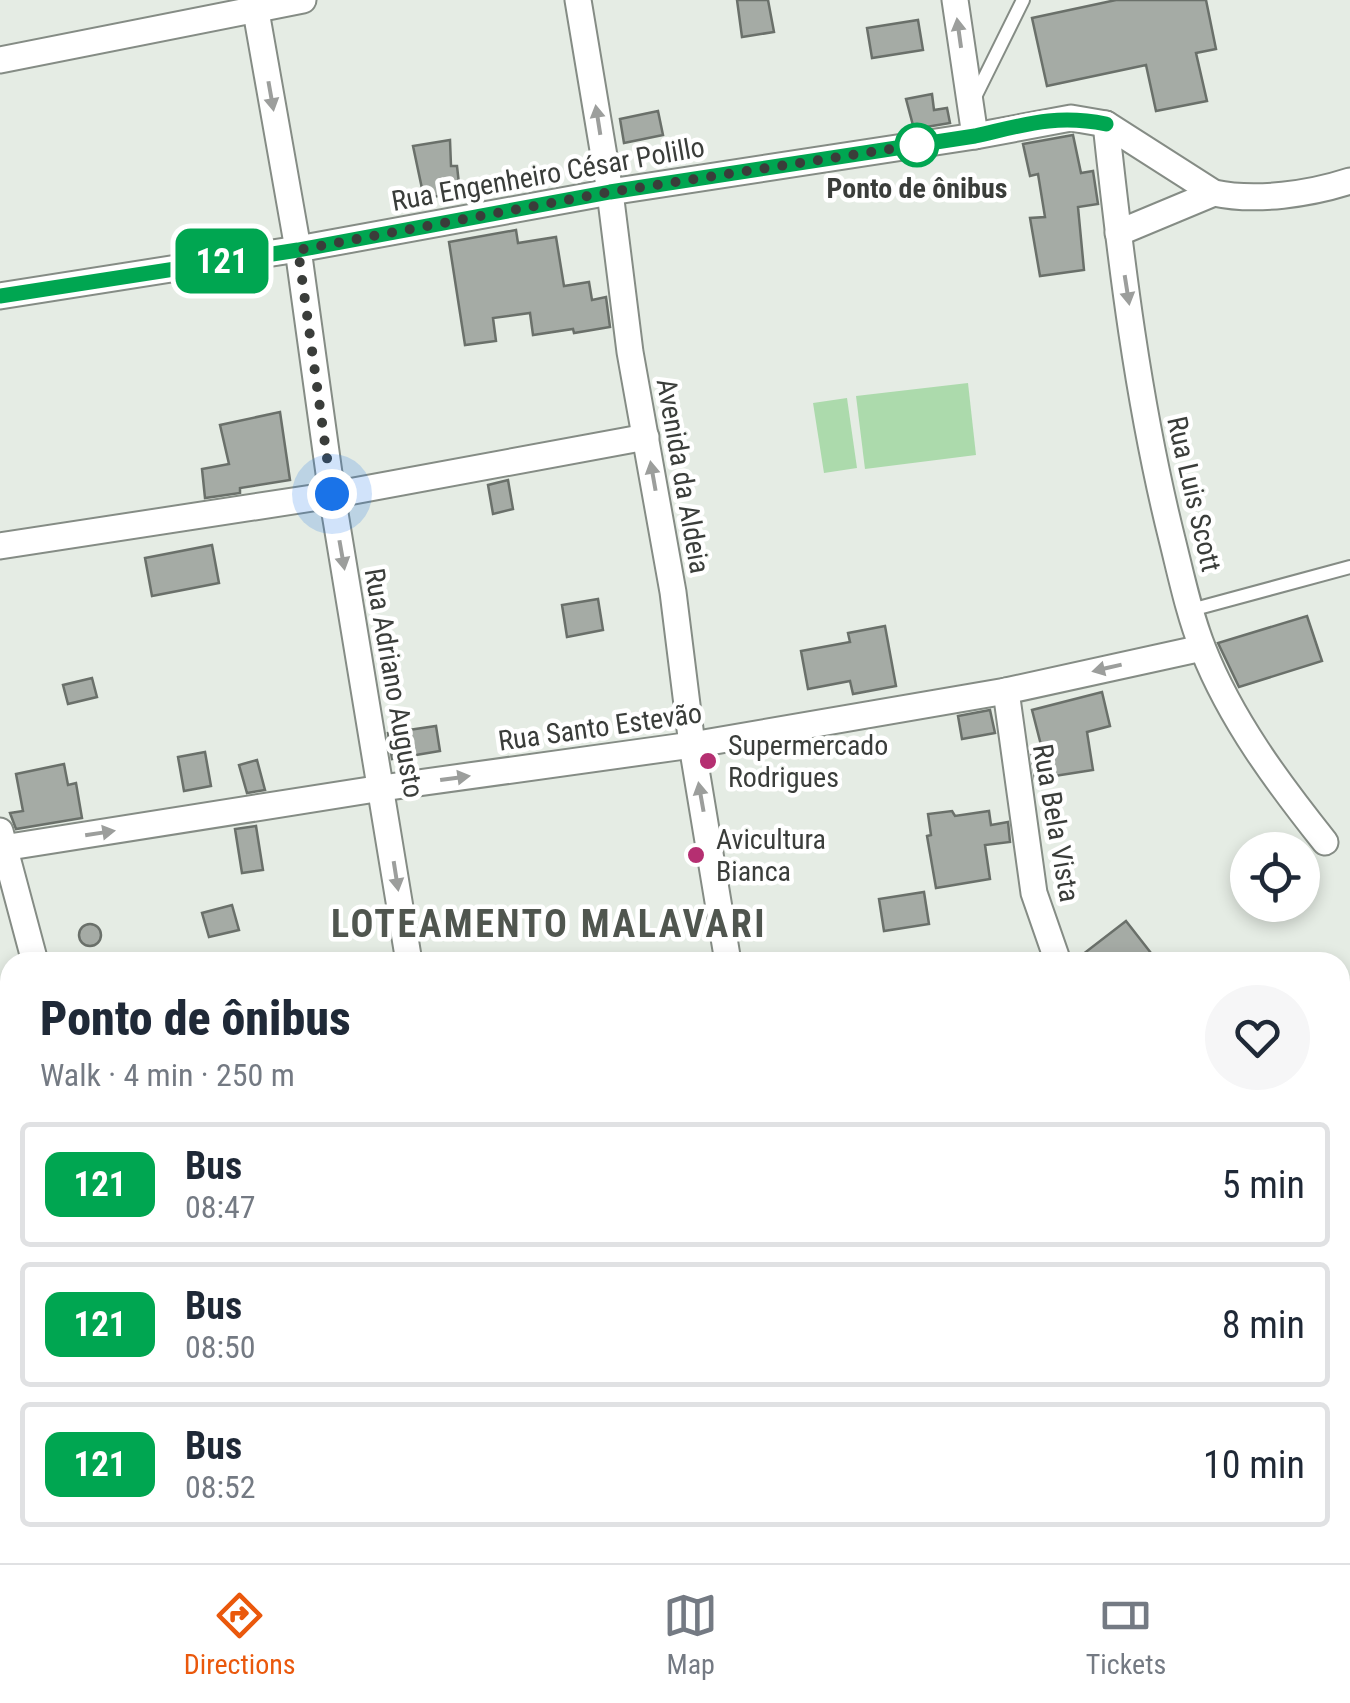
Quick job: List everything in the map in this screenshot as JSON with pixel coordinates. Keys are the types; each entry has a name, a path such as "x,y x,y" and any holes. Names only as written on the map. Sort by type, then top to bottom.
{"street":[{"path":"0,60 254,4 304,0"},
{"name":"Avenida da Aldeia","path":"578,0 726,952"},
{"path":"954,0 975,136"},
{"name":"Rua Adriano Augusto","path":"254,4 298,250 332,494 407,952"},
{"name":"Rua Engenheiro César Polillo","path":"0,296 298,250 610,192 1071,118 1106,124"},
{"path":"1106,124 1214,194 1230,197 1292,193 1350,181"},
{"name":"Rua Luis Scott","path":"1106,124 1147,427 1202,648 1263,759 1325,842"},
{"path":"1118,233 1214,194"},
{"path":"0,546 332,494 646,437"},
{"name":"Rua Santo Estevão","path":"2,840 692,746 1006,691 1202,648"},
{"name":"Rua Bela Vista","path":"1006,691 1034,893 1055,952"},
{"path":"2,840 32,952"}],"lane":[{"path":"970,106 1023,0"},
{"path":"1191,610 1350,567"}],"green space":[{"path":"968,383 976,455 865,469 856,396"},
{"path":"847,398 857,468 824,473 813,403"}],"building":[{"path":"737,0 768,0 774,32 742,37"},
{"path":"1116,0 1206,0 1216,49 1196,53 1207,101 1156,111 1146,65 1047,86 1032,18"},
{"path":"918,20 923,50 872,58 867,28"},
{"path":"932,94 934,110 947,108 950,123 914,129 906,99"},
{"path":"658,111 663,135 624,143 620,119"},
{"path":"1073,135 1081,173 1093,171 1098,204 1078,207 1084,270 1040,276 1030,218 1045,217 1038,174 1030,176 1023,144"},
{"path":"450,140 451,166 457,166 460,193 424,198 413,146"},
{"path":"516,230 518,243 556,237 564,286 589,282 592,300 606,297 610,327 533,335 530,313 493,318 496,341 465,345 449,242"},
{"path":"280,412 290,480 205,498 202,469 229,464 220,425"},
{"path":"508,480 513,509 493,514 488,485"},
{"path":"212,545 219,583 152,596 145,558"},
{"path":"598,599 603,630 567,637 562,605"},
{"path":"1307,616 1322,661 1239,687 1218,643"},
{"path":"885,626 896,686 853,694 850,681 808,689 801,651 850,642 848,633"},
{"path":"92,678 97,697 68,704 63,685"},
{"path":"1102,692 1110,726 1087,732 1093,770 1035,779 1031,751 1042,749 1032,710"},
{"path":"990,710 995,733 962,739 958,716"},
{"path":"436,726 440,751 392,759 388,733"},
{"path":"205,752 211,786 184,791 178,757"},
{"path":"257,760 265,790 247,793 239,765"},
{"path":"64,764 68,785 76,783 82,818 16,829 10,813 23,811 16,774"},
{"path":"952,811 955,816 989,811 991,825 1008,822 1010,842 985,845 990,879 936,888 927,836 931,835 928,814"},
{"path":"256,826 263,870 242,873 235,829"},
{"path":"924,892 929,924 884,931 879,899"},
{"path":"232,905 239,930 209,937 202,913"},
{"path":"1126,921 1150,952 1086,952"},
{"path":"90,924 98,927 98,943 90,946 82,943 79,935 82,927"}],"bus line":[{"name":"121","path":"0,296 298,250 448,220 975,136 1029,124 1071,118 1106,124"}],"place":[{"name":"Ponto de ônibus","path":"917,145"},
{"name":"Supermercado Rodrigues","path":"708,761"},
{"name":"Avicultura Bianca","path":"696,855"}],"district":[{"name":"LOTEAMENTO MALAVARI","path":"549,924"}],"route":[{"path":"332,494 298,250 610,192 917,145"}]}
